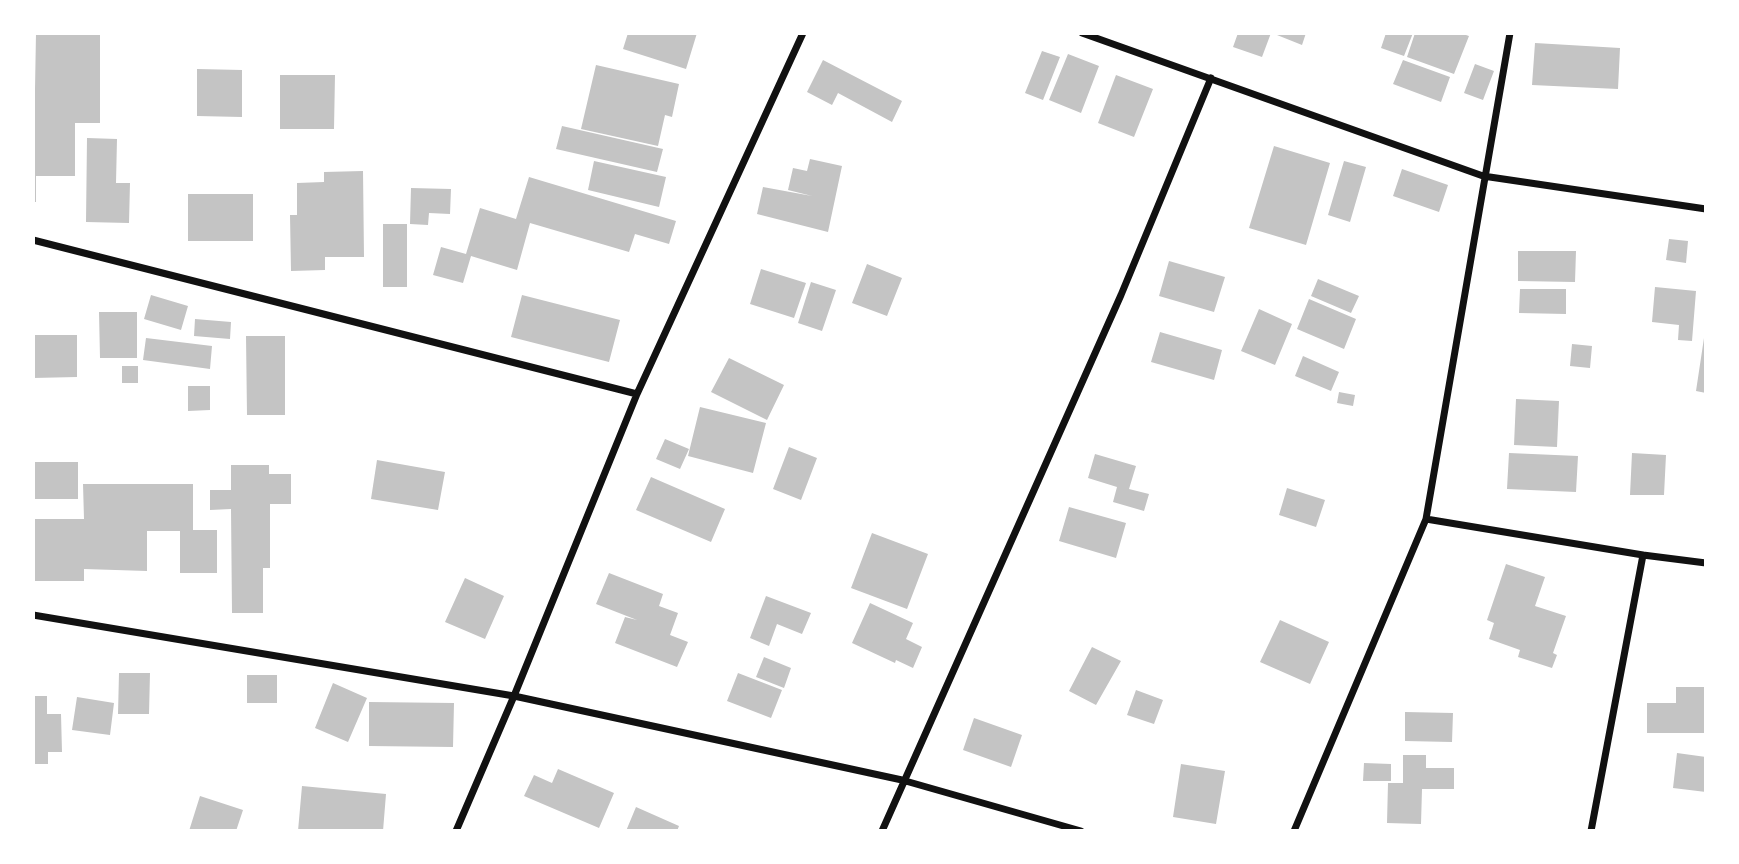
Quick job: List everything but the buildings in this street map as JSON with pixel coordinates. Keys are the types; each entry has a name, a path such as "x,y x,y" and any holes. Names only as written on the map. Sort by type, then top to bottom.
{"street":[{"path":"456,831 637,394 803,33"},
{"path":"1082,33 1483,176 1706,209"},
{"path":"1294,831 1426,519 1483,176 1510,33"},
{"path":"882,831 902,780 1121,295 1212,78"},
{"path":"33,240 637,394"},
{"path":"1426,519 1706,563"},
{"path":"1591,831 1643,555"},
{"path":"33,615 514,696 902,780 1081,831"}]}
